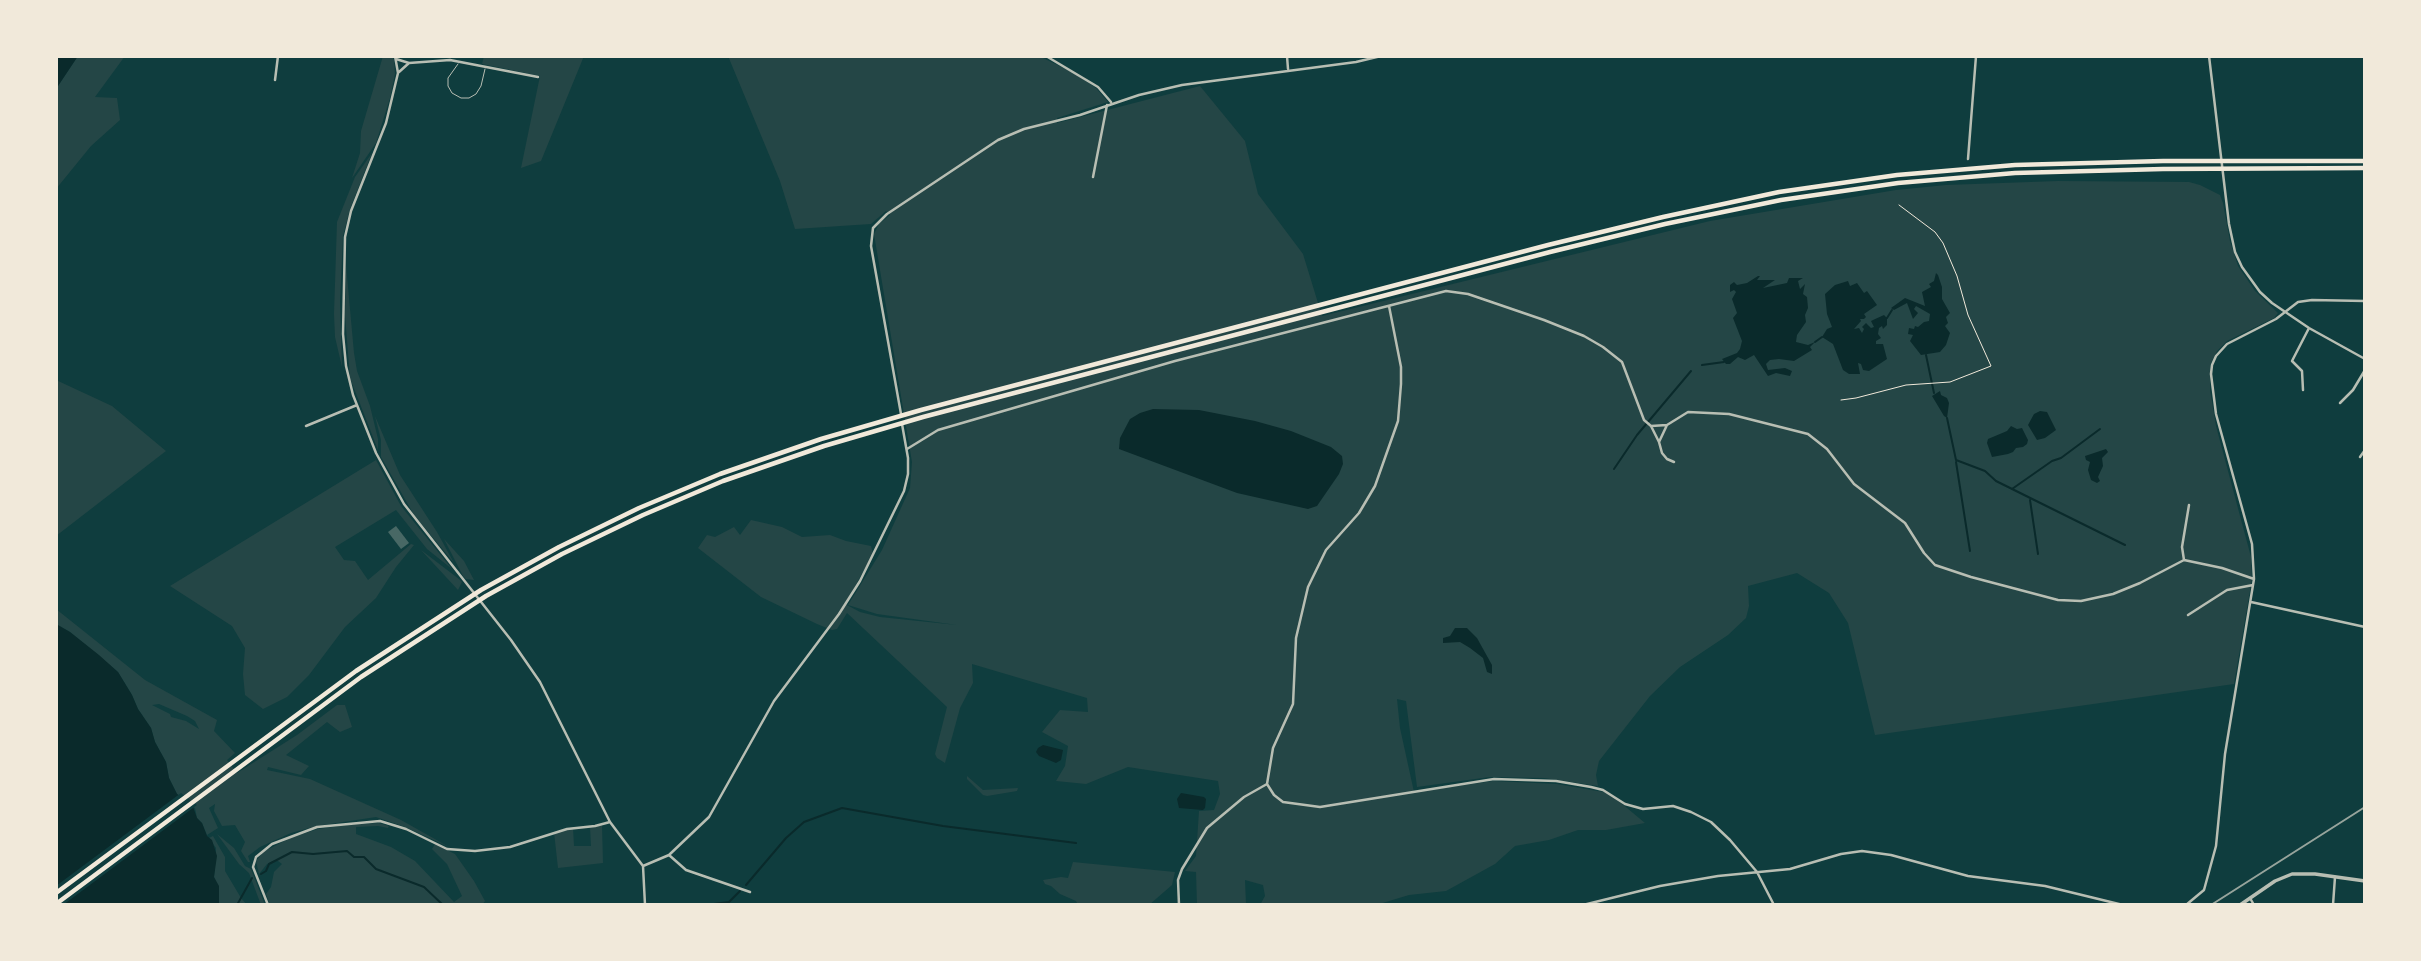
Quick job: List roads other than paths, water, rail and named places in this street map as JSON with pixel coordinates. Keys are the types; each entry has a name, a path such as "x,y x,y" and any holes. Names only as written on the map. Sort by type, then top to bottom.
{"highway":[{"path":"56,893 405,637 481,590 559,547 639,508 720,474 811,442 900,416 1591,234 1788,191 1897,175 2025,165 2163,161 2365,161"},
{"path":"56,904 361,677 510,582 652,511 741,475 824,446 923,417 1571,247 1693,218 1790,199 1898,183 2005,174 2164,169 2365,168"}],"street":[{"path":"275,80 278,56"},
{"path":"1046,56 1098,87 1110,104 1093,177"},
{"path":"1287,56 1288,69"},
{"path":"643,866 670,855 709,817 774,701 839,614 860,580 904,491 908,474 907,449 871,246 876,223 998,140 1024,129 1182,85 1356,62 1381,56"},
{"path":"1968,159 1976,56"},
{"path":"2209,56 2231,238 2242,267 2260,292 2285,313 2365,359"},
{"path":"395,58 409,63 442,60 459,62 538,77"},
{"path":"395,58 398,73 386,123 347,226 343,274 344,348 356,405 376,453 412,517 527,661 540,682 610,822 643,866 645,905"},
{"path":"398,73 409,63"},
{"path":"907,449 938,430 1175,362 1439,292 1459,292 1544,320 1584,336 1612,353 1622,362 1644,420 1651,426 1661,453 1674,462"},
{"path":"2186,905 2204,890 2216,846 2227,744 2254,579 2252,544 2216,414 2211,374 2216,356 2227,344 2285,313 2303,300 2365,301"},
{"path":"1388,306 1401,367 1398,421 1375,486 1359,513 1326,550 1308,587 1296,638 1293,704 1273,748 1267,783 1279,800 1307,807 1494,779 1556,781 1583,785 1603,790 1625,804 1643,809 1673,806 1691,811 1711,822 1730,839 1757,872 1774,905"},
{"path":"2303,390 2302,371 2294,365 2292,358 2309,328"},
{"path":"2340,403 2353,390 2365,370"},
{"path":"306,426 356,405"},
{"path":"1651,426 1667,425 1688,412 1705,412 1729,414 1808,434 1827,449 1854,484 1905,523 1935,565 2046,598 2081,601 2105,596 2140,583 2184,560 2254,579"},
{"path":"1659,442 1667,425"},
{"path":"2360,457 2365,450"},
{"path":"2184,560 2182,547 2189,505"},
{"path":"2188,615 2227,590 2253,585"},
{"path":"2251,602 2365,627"},
{"path":"1179,905 1178,880 1182,869 1207,828 1244,797 1267,783"},
{"path":"268,905 253,862 259,853 272,844 317,827 380,821 406,829 447,849 475,851 510,847 567,829 610,822"},
{"path":"1583,905 1660,886 1801,866 1848,852 1880,853 1968,876 2045,886 2123,905"},
{"path":"670,855 686,870 750,892"},
{"path":"2240,905 2275,881 2292,874 2365,881"},
{"path":"2333,905 2335,877"},
{"path":"2250,898 2254,905"}],"lane":[{"path":"459,62 448,78 448,86 452,93 461,98 469,99 476,94 486,67"}],"waterway":[{"path":"1887,318 1892,310"},
{"path":"1815,342 1822,337"},
{"path":"1926,355 1934,393"},
{"path":"1702,365 1724,362"},
{"path":"1614,469 1637,435 1691,371"},
{"path":"1947,418 1956,460 1985,471 1996,481 2125,545"},
{"path":"2012,489 2100,429"},
{"path":"1956,462 1970,551"},
{"path":"2030,500 2038,554"},
{"path":"746,885 786,838 804,822 842,808 943,826 1076,843"},
{"path":"261,874 269,864 292,852 313,854 347,851 354,857 364,857 376,869 424,887 443,905"},
{"path":"237,905 252,878"},
{"path":"706,905 729,902 740,891"}],"railway":[{"path":"2211,905 2365,807"}]}
